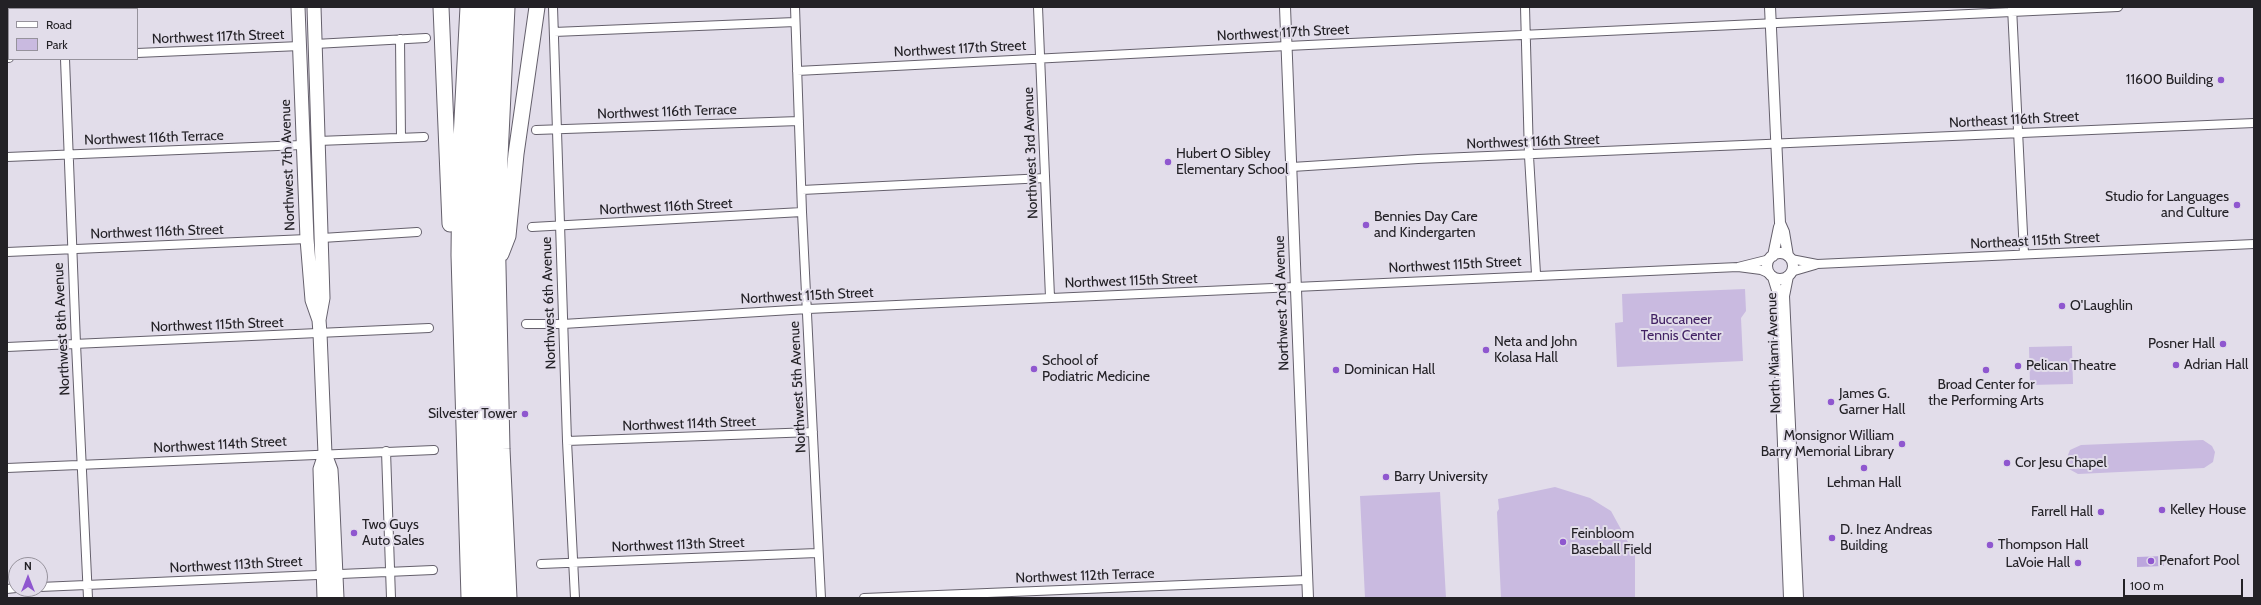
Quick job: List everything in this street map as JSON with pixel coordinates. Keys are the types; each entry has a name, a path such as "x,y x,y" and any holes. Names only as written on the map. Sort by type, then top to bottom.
{"highway":[{"path":"441,7 444,132 462,377"},
{"path":"468,7 460,158 458,255 469,598"},
{"path":"480,7 471,185 470,263 482,598"},
{"path":"494,7 486,160 484,268 496,598"},
{"path":"507,7 499,157 498,260 502,449 509,598"},
{"path":"498,260 508,236 516,154 537,7"}],"main road":[{"name":"Northwest 7th Avenue","path":"298,7 302,145 307,239 312,300 320,327"},
{"path":"305,7 305,26 315,44"},
{"name":"Northwest 7th Avenue","path":"314,7 322,238 323,298 320,327 325,454 331,470 337,598"},
{"path":"300,46 308,60 309,89 318,108"},
{"name":"Northwest 7th Avenue","path":"324,598 322,574 320,469 325,454"}],"street":[{"name":"Northwest 6th Avenue","path":"553,7 567,441 576,598"},
{"name":"Northwest 5th Avenue","path":"795,7 802,212 808,308 817,553 821,598"},
{"name":"Northwest 3rd Avenue","path":"1038,7 1050,297"},
{"name":"Northwest 2nd Avenue","path":"1285,7 1308,598"},
{"path":"1525,7 1529,156 1536,274"},
{"path":"1770,7 1780,223 1768,268 1772,275"},
{"name":"Northwest 117th Street","path":"797,71 1287,46 1525,36 2012,10 2118,7"},
{"path":"2012,10 2024,254"},
{"path":"554,32 795,22"},
{"path":"315,44 426,38"},
{"path":"400,39 401,138"},
{"name":"Northwest 117th Street","path":"138,53 300,46"},
{"name":"Northwest 8th Avenue","path":"65,60 67,155 88,598"},
{"name":"Northwest 116th Terrace","path":"536,130 799,121"},
{"name":"Northeast 116th Street","path":"1776,144 2254,123"},
{"path":"318,140 424,137"},
{"name":"Northwest 116th Street","path":"1292,167 1418,159 1529,156 1776,144"},
{"name":"Northwest 116th Terrace","path":"7,157 302,145"},
{"path":"802,190 1045,178"},
{"name":"Northwest 116th Street","path":"532,228 802,212"},
{"path":"1738,267 1761,270 1779,279 1790,274 1793,266 1789,257 1784,232 1780,223"},
{"path":"322,238 417,232"},
{"name":"Northwest 116th Street","path":"7,252 307,239"},
{"name":"Northeast 115th Street","path":"1789,257 1817,264 2254,244"},
{"path":"1738,267 1771,258 1779,254 1789,257"},
{"name":"Northeast 115th Street","path":"1790,274 1817,264"},
{"name":"Northwest 115th Street","path":"526,324 563,324 808,308 1536,274 1738,267"},
{"name":"North Miami Avenue","path":"1789,598 1791,548 1786,412 1784,290 1790,274"},
{"name":"North Miami Avenue","path":"1772,275 1777,290 1786,412"},
{"name":"Northwest 115th Street","path":"7,347 76,344 320,327 429,328"},
{"name":"Northwest 114th Street","path":"567,441 813,432"},
{"name":"Northwest 114th Street","path":"7,468 434,450"},
{"path":"386,451 392,598"},
{"name":"North Miami Avenue","path":"1791,548 1798,598"},
{"name":"Northwest 113th Street","path":"541,564 817,553"},
{"name":"Northwest 113th Street","path":"48,587 433,570"},
{"name":"Northwest 112th Terrace","path":"864,598 1307,580"}],"green space":[{"name":"Buccaneer Tennis Center","path":"1745,289 1746,311 1741,318 1743,361 1617,367 1615,323 1623,322 1622,294"},
{"path":"2072,346 2073,384 2030,385 2029,347"},
{"path":"2203,440 2212,446 2215,452 2213,462 2204,468 2078,474 2069,469 2066,460 2070,450 2081,445"},
{"name":"Feinbloom Baseball Field","path":"1555,487 1590,498 1611,511 1635,555 1635,598 1501,598 1497,512 1499,509 1498,499"},
{"path":"1440,492 1446,598 1365,598 1360,496"}],"shaded area":[{"name":"Penafort Pool","path":"2164,556 2164,566 2137,567 2137,557"}],"place":[{"name":"11600 Building","path":"2221,80"},
{"name":"Hubert O Sibley Elementary School","path":"1168,162"},
{"name":"Studio for Languages and Culture","path":"2237,205"},
{"name":"Bennies Day Care and Kindergarten","path":"1366,225"},
{"name":"O'Laughlin","path":"2062,306"},
{"name":"Posner Hall","path":"2223,344"},
{"name":"Neta and John Kolasa Hall","path":"1486,350"},
{"name":"Adrian Hall","path":"2176,365"},
{"name":"Pelican Theatre","path":"2018,366"},
{"name":"School of Podiatric Medicine","path":"1034,369"},
{"name":"Dominican Hall","path":"1336,370"},
{"name":"Broad Center for the Performing Arts","path":"1986,370"},
{"name":"James G. Garner Hall","path":"1831,402"},
{"name":"Silvester Tower","path":"525,414"},
{"name":"Monsignor William Barry Memorial Library","path":"1902,444"},
{"name":"Cor Jesu Chapel","path":"2007,463"},
{"name":"Lehman Hall","path":"1864,468"},
{"name":"Barry University","path":"1386,477"},
{"name":"Kelley House","path":"2162,510"},
{"name":"Farrell Hall","path":"2101,512"},
{"name":"Two Guys Auto Sales","path":"354,533"},
{"name":"D. Inez Andreas Building","path":"1832,538"},
{"name":"Feinbloom Baseball Field","path":"1563,542"},
{"name":"Thompson Hall","path":"1990,545"},
{"name":"Penafort Pool","path":"2151,561"},
{"name":"LaVoie Hall","path":"2078,563"}]}
